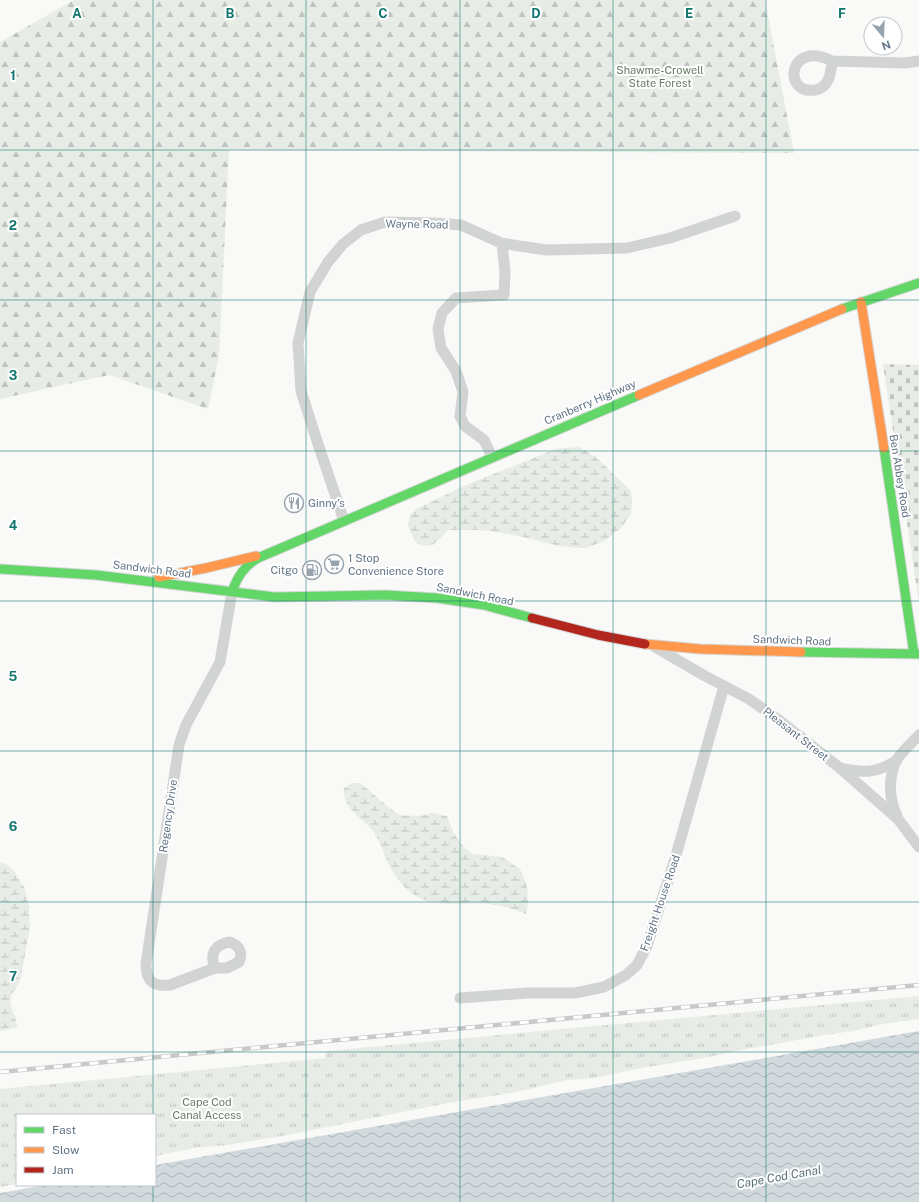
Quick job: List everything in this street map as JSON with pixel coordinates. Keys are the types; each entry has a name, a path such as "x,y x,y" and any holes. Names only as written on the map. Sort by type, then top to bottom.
{"main road":[{"name":"Cranberry Highway","path":"232,592 237,577 246,565 274,551 807,324 861,302 919,283"},
{"name":"Ben Abbey Road","path":"861,302 916,654"},
{"name":"Cranberry Highway","path":"138,579 200,570 274,551"},
{"name":"Sandwich Road","path":"0,569 64,572 138,579 232,592 290,597 404,595 451,599 484,605 598,635 652,646 783,652 916,654"}],"street":[{"path":"832,61 905,63 919,61"},
{"name":"Wayne Road","path":"344,521 301,391 298,343 310,292 328,262 343,244 361,230 385,222 434,222 461,225 502,244 547,250 627,248 670,238 735,216"},
{"path":"492,457 484,440 465,426 460,416 463,392 456,371 441,348 438,329 442,313 456,298 504,295 506,272 502,244"},
{"name":"Regency Drive","path":"215,968 170,985 163,986 156,985 150,980 146,973 146,964 179,744 186,725 220,662 232,592"},
{"name":"Pleasant Street","path":"652,646 749,699 773,716 840,768 898,819 919,847"},
{"name":"Freight House Road","path":"460,998 527,994 575,994 604,987 626,975 637,965 647,946 675,859 724,686"},
{"path":"840,768 871,771 885,768 897,760 919,735"},
{"path":"897,760 890,791 892,806 898,819"}],"green space":[{"name":"Shawme-Crowell State Forest","path":"74,0 765,0 794,153 229,150 219,355 208,409 109,375 0,399 0,42"},
{"path":"883,364 919,365 919,602"},
{"path":"579,447 597,458 630,490 632,499 631,514 621,528 604,541 589,547 580,548 559,546 515,535 479,530 448,530 434,544 429,546 418,544 414,539 408,526 410,516 416,509 466,485 556,449"},
{"path":"352,783 360,783 399,815 418,816 433,813 447,816 454,834 464,847 472,854 502,857 520,869 527,886 528,903 526,914 497,905 442,904 417,897 406,888 395,875 371,828 350,808 344,796 344,788"},
{"path":"0,862 6,864 14,871 24,887 29,906 30,927 20,981 11,996 10,1003 18,1027 0,1031"},
{"name":"Cape Cod Canal Access","path":"919,996 919,1019 883,1024 704,1058 641,1068 595,1078 568,1080 516,1092 443,1104 282,1136 227,1145 194,1148 156,1156 156,1114 16,1114 16,1184 0,1187 0,1089 326,1058 326,1051"}],"water":[{"name":"Cape Cod Canal","path":"919,1031 919,1202 0,1202 0,1193 39,1186 156,1186 156,1165"}],"railway":[{"path":"0,1072 919,985"}],"traffic: fast":[{"path":"842,309 919,283"},
{"path":"232,592 236,581 242,572 258,558 639,395"},
{"path":"884,448 914,654"},
{"path":"0,569 96,575 275,597 385,595 437,598 484,605 532,618"},
{"path":"801,652 919,654"}],"traffic: slow":[{"path":"861,302 884,448"},
{"path":"639,395 842,309"},
{"path":"159,577 256,556"},
{"path":"645,644 700,649 801,652"}],"traffic: jam":[{"path":"532,618 598,635 645,644"}],"place":[{"name":"Ginny's","path":"294,503"},
{"name":"1 Stop Convenience Store","path":"334,564"},
{"name":"Citgo","path":"312,570"}]}
